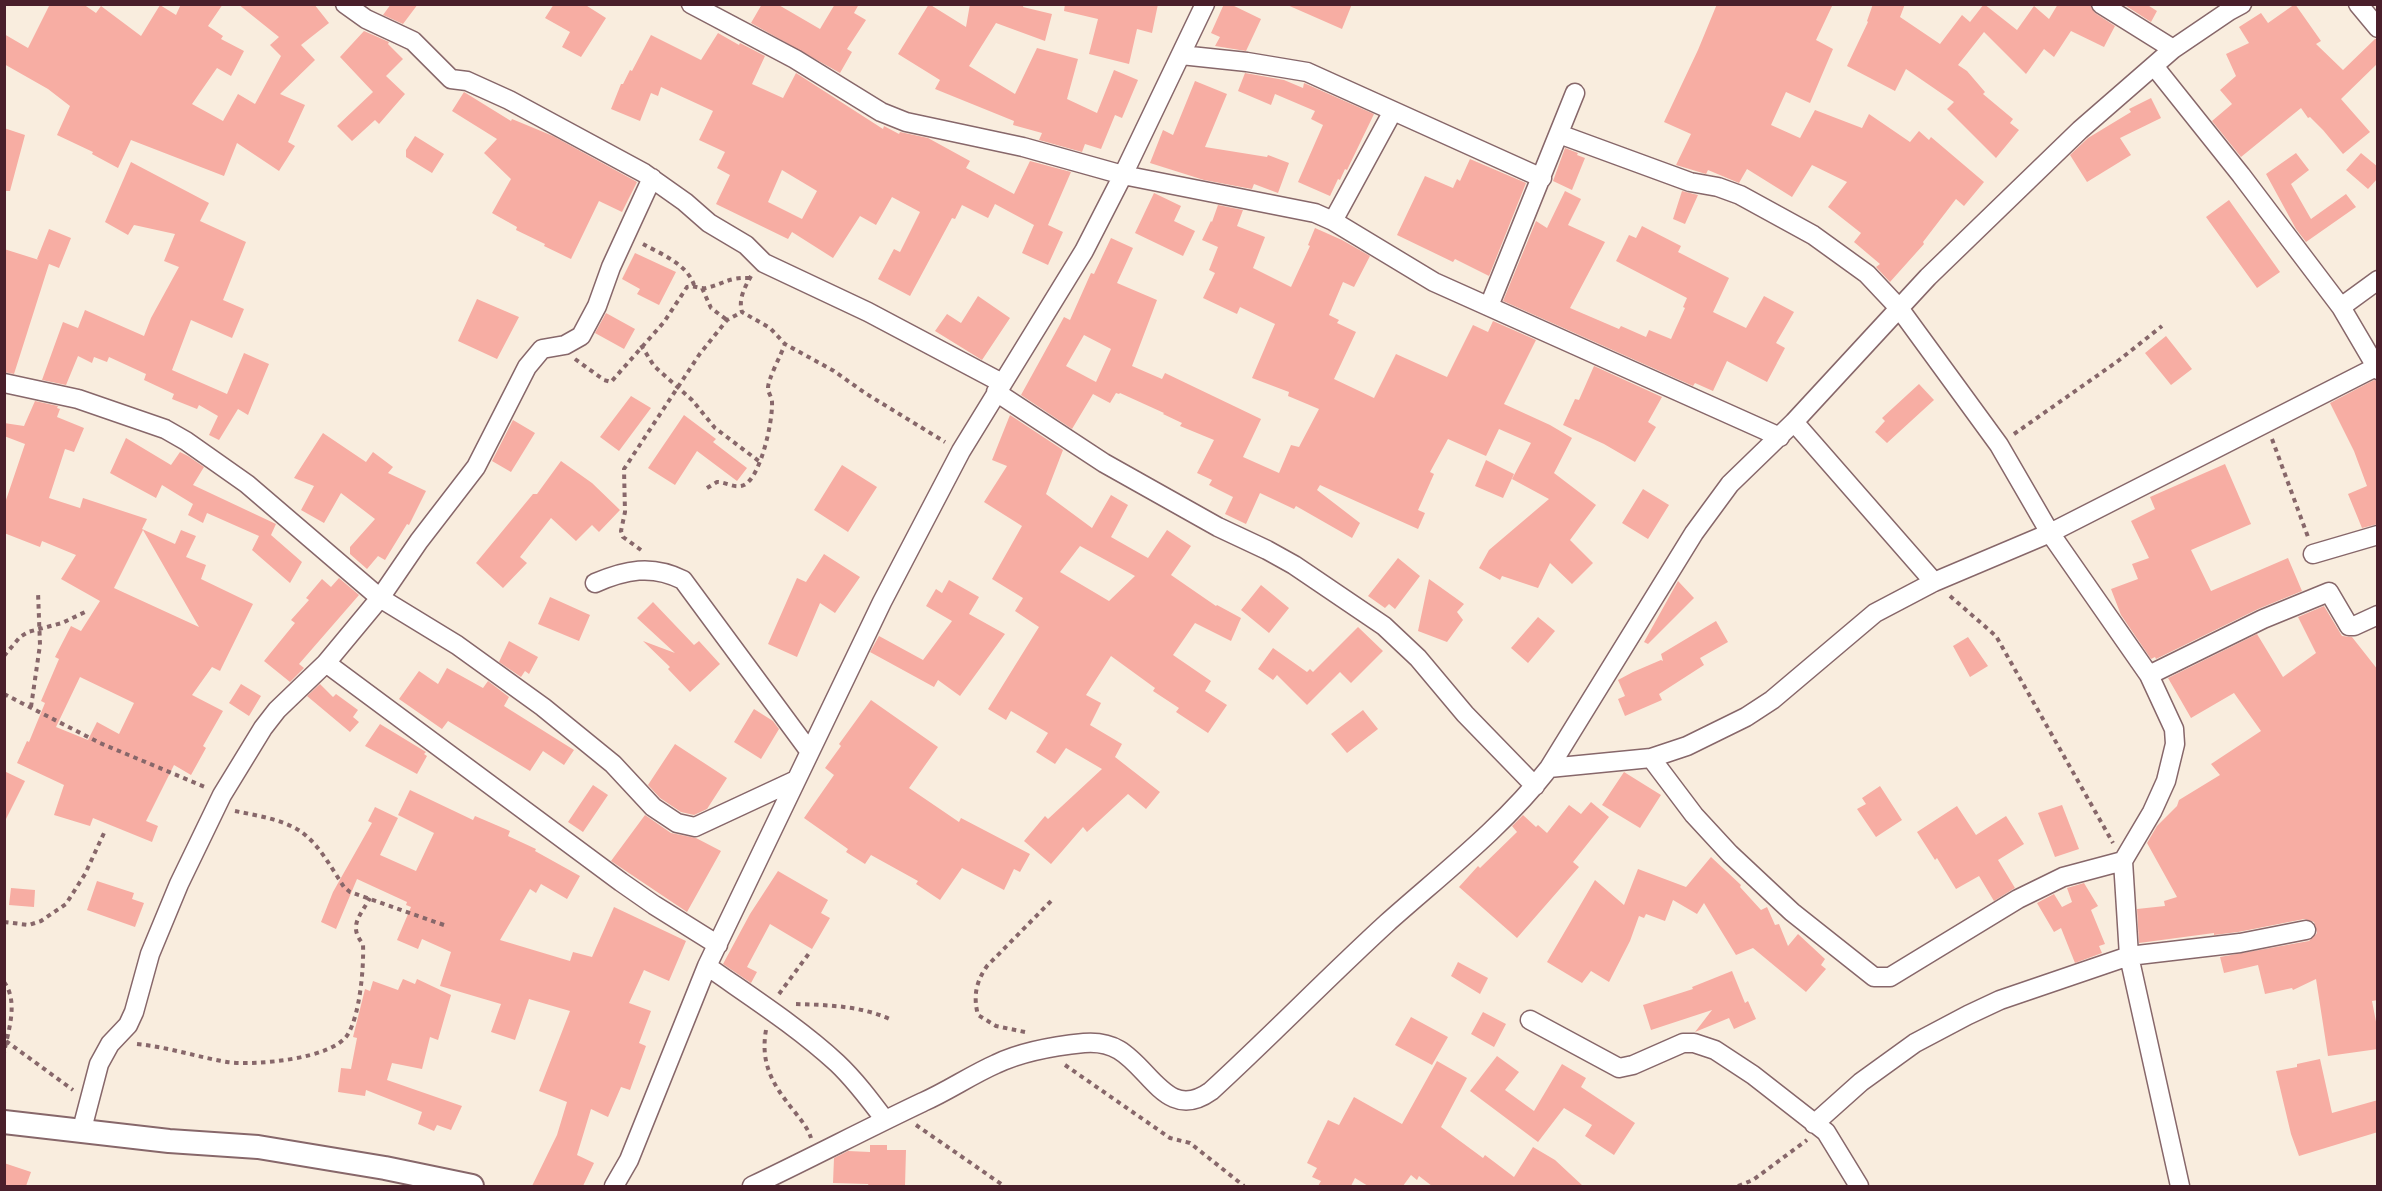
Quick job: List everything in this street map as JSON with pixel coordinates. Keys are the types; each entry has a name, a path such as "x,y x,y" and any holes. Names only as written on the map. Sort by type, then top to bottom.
{"street":[{"path":"345,4 366,19 413,41 450,79 467,81 508,100 652,178 709,223 746,245 764,263 868,312 999,387 1104,463 1218,527 1294,565 1384,626 1418,658 1465,714 1535,786"},
{"path":"691,4 795,60 881,112 906,122 1012,145 1123,175 1315,213 1333,220 1412,270 1780,436"},
{"path":"614,1186 628,1160 707,966 882,602 961,451 1084,251 1205,4"},
{"path":"2101,4 2173,49"},
{"path":"752,1186 815,1157 892,1116 925,1102 996,1064 1019,1055 1052,1048 1087,1043 1103,1044 1120,1050 1161,1090 1178,1100 1194,1101 1203,1097 1247,1058 1335,971 1460,859 1535,786 1549,768 1694,533 1730,484 1794,422 1928,277 2080,130 2173,49 2229,10 2242,4"},
{"path":"2358,4 2378,28"},
{"path":"1181,55 1247,62 1307,72 1542,178"},
{"path":"1549,768 1651,758 1687,746 1746,717 1772,700 1875,613 1934,582 2050,533 2266,422 2377,369 2341,307 2241,175 2154,66"},
{"path":"1489,306 1575,93"},
{"path":"1333,220 1393,111"},
{"path":"1559,134 1690,182 1718,187 1758,204 1813,235 1867,274 1899,308 1999,445 2050,533 2149,675 2174,729 2175,744 2166,781 2152,812 2123,861 2129,956 2180,1186"},
{"path":"82,1129 99,1064 110,1044 128,1025 134,1012 150,954 179,884 219,801 263,728 296,691 327,663 380,598 419,541 476,467 527,367 542,349 574,342 581,336 597,306 652,178"},
{"path":"2341,307 2378,280"},
{"path":"4,382 78,399 165,429 186,441 247,484 380,598 457,645 543,707 613,764 653,807 677,823 695,827 796,780"},
{"path":"1794,422 1934,582"},
{"path":"2313,554 2378,534"},
{"path":"595,583 633,570 664,572 683,580 771,703 810,752"},
{"path":"2149,675 2263,619 2329,592 2349,626 2355,626 2378,615"},
{"path":"327,663 629,888 717,945"},
{"path":"1651,758 1694,815 1730,854 1792,912 1874,977 1890,977 2018,899 2063,877 2123,861"},
{"path":"1818,1126 1861,1082 1915,1043 2000,1000 2129,956 2240,943 2306,930"},
{"path":"707,966 770,1008 836,1062 892,1116"},
{"path":"1530,1020 1619,1068 1634,1065 1683,1043 1707,1047 1723,1054 1818,1126 1834,1143 1859,1186"},
{"path":"4,1122 82,1129 169,1141 258,1147 385,1168 472,1186"}],"path":[{"path":"626,235 680,266 690,276 694,285"},
{"path":"764,263 750,278 740,303 742,312 770,328 785,345 834,371 875,400 961,451"},
{"path":"552,347 579,361 608,382 616,377 641,345 664,322 687,287 694,285 702,288 734,278 750,278"},
{"path":"702,288 711,308 727,320"},
{"path":"664,572 655,561 623,537 621,526 625,512 623,477 628,461 677,386 727,320 742,312"},
{"path":"1999,445 2118,361 2162,326"},
{"path":"641,345 654,366 677,386 724,438 760,462"},
{"path":"707,489 717,482 736,486 744,485 750,480 760,462 771,409 768,388 785,345"},
{"path":"2266,422 2313,554"},
{"path":"1934,582 1996,636 2123,861"},
{"path":"31,707 40,645 38,592"},
{"path":"4,656 20,637 40,628 62,623 85,612"},
{"path":"4,694 219,801 293,826 312,841 344,887 356,894 444,925"},
{"path":"4,922 29,925 41,921 66,904 85,874 104,833"},
{"path":"110,1044 147,1045 243,1064 277,1062 324,1051 340,1044 349,1033 356,1011 364,957 363,944 355,934 355,927 370,898"},
{"path":"1054,898 987,966 979,978 975,1004 978,1015 987,1022 1007,1029 1043,1037 1052,1048 1054,1056 1076,1074 1170,1138 1190,1143 1244,1186"},
{"path":"810,952 770,1008 763,1050 767,1068 784,1099 809,1132 815,1157"},
{"path":"4,982 9,988 11,998 4,1053"},
{"path":"770,1008 835,1005 879,1014 892,1020"},
{"path":"6,1041 89,1100"},
{"path":"892,1116 1004,1186"},
{"path":"1738,1186 1753,1180 1818,1126"}],"building":[{"path":"50,4 83,4 96,13 101,6 141,36 160,5 176,15 181,4 223,4 208,26 223,36 221,39 244,51 231,76 217,68 192,104 223,121 238,94 255,104 281,56 270,45 279,37 238,4 314,4 329,23 301,45 315,60 280,94 305,105 288,142 295,146 279,171 237,143 224,176 131,140 118,168 92,154 93,152 57,135 70,106 48,89 4,64 4,34 28,48"},
{"path":"391,4 418,4 403,24 383,15"},
{"path":"554,4 584,4 606,18 581,57 562,47 570,32 545,18"},
{"path":"762,4 777,4 820,29 835,4 859,4 854,13 866,20 847,49 852,52 840,73 751,23"},
{"path":"929,4 966,27 970,4 1024,4 1023,7 1052,14 1045,41 996,23 969,66 1015,94 1037,48 1078,59 1067,99 1097,113 1114,70 1138,80 1122,118 1115,115 1101,149 1085,144 1082,152 1039,140 1042,133 1013,125 1014,121 935,89 940,80 898,54"},
{"path":"1065,4 1158,4 1152,33 1137,29 1129,64 1089,54 1098,19 1064,11"},
{"path":"1224,4 1230,4 1261,19 1246,51 1215,46 1220,37 1211,33"},
{"path":"1285,4 1352,4 1342,29"},
{"path":"1717,4 1833,4 1816,40 1833,49 1810,103 1786,92 1771,125 1800,138 1815,110 1862,128 1869,114 1910,142 1919,131 1929,140 1931,137 1984,182 1964,206 1956,199 1923,242 1924,244 1890,282 1876,267 1880,264 1854,242 1861,233 1828,207 1847,182 1812,165 1792,197 1747,169 1739,183 1708,170 1706,174 1676,165 1691,134 1664,122"},
{"path":"1873,4 1905,4 1900,17 1940,44 1962,15 1970,22 1984,4 2017,30 2034,6 2049,19 2058,4 2090,4 2095,13 2115,26 2104,47 2071,31 2054,57 2044,49 2026,74 1984,32 1958,65 1967,71 1985,92 1983,94 2013,119 2010,123 2019,130 1996,158 1947,109 1954,102 1906,69 1895,91 1847,66 1868,22"},
{"path":"2123,4 2146,4 2157,11 2151,22"},
{"path":"2295,4 2321,41 2316,44 2343,70 2375,39 2378,39 2378,63 2341,99 2370,132 2343,154 2301,108 2241,157 2212,121 2232,104 2220,90 2236,76 2226,54 2249,43 2239,27 2261,13 2268,23"},
{"path":"364,31 389,42 388,44 403,59 386,76 405,94 379,124 375,120 352,141 337,126 373,92 340,57"},
{"path":"718,33 765,56 752,84 783,98 796,73 883,129 884,126 899,134 900,132 928,138 970,161 966,168 1014,194 1030,161 1071,172 1048,225 1063,232 1048,265 1022,253 1034,225 995,204 988,218 962,205 955,219 952,218 910,296 878,279 894,249 900,252 920,212 892,197 876,225 860,216 833,258 792,232 788,239 716,204 730,175 717,168 725,152 699,140 713,111 661,87 658,96 651,93 640,121 611,109 621,84 630,70 632,71 651,35 701,60","holes":["782,170 817,191 802,219 768,202"]},
{"path":"1245,73 1284,80 1303,88 1304,83 1374,114 1347,170 1345,169 1340,180 1338,179 1330,196 1298,182 1323,125 1311,119 1315,111 1275,94 1271,105 1238,91"},
{"path":"1195,81 1227,94 1205,147 1267,157 1268,155 1289,163 1278,193 1254,184 1252,189 1204,180 1150,163 1163,130 1173,135"},
{"path":"464,92 511,121 512,119 553,136 637,182 622,212 599,201 571,259 516,230 517,227 492,213 511,179 484,153 497,139 452,111"},
{"path":"2151,98 2161,118 2120,138 2131,155 2087,182 2070,155 2088,138 2131,112 2129,109"},
{"path":"4,128 25,135 10,191 4,191"},
{"path":"415,136 444,154 432,173 406,157 406,150"},
{"path":"1565,148 1585,158 1572,190 1553,181"},
{"path":"2296,153 2309,170 2291,184 2311,219 2346,194 2356,207 2306,242 2296,229 2266,174"},
{"path":"2361,153 2378,167 2378,178 2368,189 2346,170"},
{"path":"1470,159 1526,183 1489,276 1455,259 1453,262 1397,235 1425,176 1453,188 1457,179 1460,181"},
{"path":"131,162 209,203 200,221 246,242 223,300 244,309 232,338 191,320 172,370 227,394 244,353 269,364 248,415 238,409 219,440 209,435 218,416 199,405 197,409 172,399 174,394 144,380 146,374 109,357 107,362 94,357 92,363 78,356 66,385 42,380 63,322 78,328 85,310 144,336 151,318 179,267 164,261 175,234 134,225 128,235 105,222"},
{"path":"1565,191 1581,199 1568,225 1605,242 1570,308 1619,329 1621,326 1646,337 1649,330 1671,339 1687,298 1616,261 1629,235 1636,238 1642,226 1681,246 1678,252 1729,278 1713,312 1746,328 1764,296 1794,312 1776,343 1785,348 1767,382 1727,361 1713,391 1695,383 1693,386 1503,301 1536,221 1547,228"},
{"path":"1682,191 1698,195 1685,224 1673,219"},
{"path":"1154,193 1181,206 1174,221 1195,231 1183,256 1135,233"},
{"path":"2229,200 2280,272 2257,288 2206,217"},
{"path":"1218,205 1243,210 1237,226 1265,237 1253,268 1291,287 1310,246 1308,245 1315,228 1370,256 1354,287 1343,282 1329,315 1339,320 1337,323 1356,332 1334,379 1374,398 1396,354 1447,377 1473,325 1488,332 1493,321 1536,340 1504,404 1572,438 1554,473 1596,505 1570,540 1593,563 1572,584 1550,563 1538,588 1502,576 1500,580 1479,568 1489,550 1549,499 1512,479 1531,443 1499,429 1486,456 1448,439 1430,472 1434,474 1418,510 1425,513 1418,529 1320,485 1317,490 1360,523 1352,538 1296,506 1294,509 1260,493 1246,524 1225,514 1233,497 1209,485 1212,480 1197,473 1214,440 1180,426 1182,423 1164,413 1120,393 1116,393 1110,403 1093,394 1072,429 1021,395 1064,317 1070,320 1091,273 1094,274 1111,238 1133,248 1117,283 1157,300 1132,366 1162,379 1165,373 1261,419 1243,457 1279,473 1291,445 1299,447 1319,409 1288,396 1289,392 1252,378 1275,324 1240,307 1237,314 1203,298 1215,273 1209,270 1218,247 1202,240","holes":["1084,335 1111,349 1096,382 1066,366"]},
{"path":"49,229 71,238 59,268 49,264 14,374 4,372 4,249 39,260 37,259"},
{"path":"635,253 676,272 659,305 637,294 640,289 622,279"},
{"path":"978,296 1010,318 982,360 935,331 947,314 961,323"},
{"path":"477,299 519,317 497,359 458,341"},
{"path":"606,313 635,329 624,349 595,333"},
{"path":"2166,336 2192,369 2171,385 2145,353"},
{"path":"1594,366 1662,397 1648,422 1656,427 1635,462 1604,444 1563,425 1575,399 1579,400"},
{"path":"2374,380 2378,381 2378,524 2362,528 2348,494 2367,486 2354,451 2330,403"},
{"path":"1919,384 1934,400 1887,443 1875,432 1885,421 1882,418"},
{"path":"631,396 651,408 619,451 600,437"},
{"path":"35,401 58,406 57,408 60,409 57,417 84,428 74,452 65,449 49,498 80,508 83,498 147,519 142,529 175,544 181,530 196,536 186,557 206,565 201,579 253,604 220,671 212,667 192,695 223,711 203,746 206,748 191,775 174,765 146,821 158,826 152,842 93,818 90,826 54,815 64,785 17,763 27,741 29,742 45,703 41,701 59,659 55,657 71,626 81,631 100,601 61,579 76,555 42,541 40,547 4,533 4,506 25,444 4,436 4,423 24,426","holes":["143,530 199,627 114,588","80,677 134,703 119,734 97,722 88,740 56,727"]},
{"path":"684,415 716,439 713,442 747,468 737,481 697,451 675,485 648,468"},
{"path":"1010,415 1063,450 1046,494 1092,528 1111,495 1128,505 1111,537 1148,558 1167,530 1191,546 1171,575 1216,606 1241,618 1231,641 1195,623 1173,655 1211,681 1205,691 1227,705 1208,733 1176,712 1179,708 1153,691 1155,688 1111,656 1086,695 1101,703 1090,725 1122,744 1115,757 1160,792 1146,809 1128,794 1087,832 1083,827 1051,864 1024,841 1045,816 1048,819 1102,769 1066,748 1055,764 1036,752 1048,733 1011,711 1006,720 988,709 1039,627 1015,611 1023,598 992,579 1022,526 984,502 1007,466 992,460","holes":["1080,546 1135,576 1109,601 1060,572"]},
{"path":"513,420 535,433 511,472 492,461"},
{"path":"323,433 366,462 373,452 393,467 388,473 426,491 409,525 407,524 385,560 378,556 367,569 350,554 350,547 375,519 341,493 324,523 301,510 314,486 294,478"},
{"path":"126,438 171,465 180,452 188,456 204,467 193,485 276,524 271,535 302,562 290,583 252,550 259,536 207,513 203,523 188,515 193,504 162,485 156,498 110,473"},
{"path":"1486,460 1514,474 1503,498 1475,486"},
{"path":"561,461 592,483 620,510 599,532 592,525 576,541 551,518 520,557 527,563 503,588 476,563 533,494 537,494"},
{"path":"2225,464 2251,524 2191,550 2211,591 2288,558 2302,591 2258,609 2156,659 2155,657 2151,659 2121,615 2111,589 2138,579 2132,564 2149,558 2131,521 2155,509 2150,497"},
{"path":"842,465 877,487 848,532 814,510"},
{"path":"1643,489 1669,505 1648,539 1622,523"},
{"path":"824,554 860,577 835,613 820,603 797,657 768,644 797,578 806,582"},
{"path":"1398,558 1420,576 1395,609 1389,604 1385,608 1368,596"},
{"path":"339,578 359,595 299,664 304,668 290,682 264,661 295,623 291,620 309,600 306,598 322,579 331,587"},
{"path":"1429,579 1464,604 1457,612 1463,620 1447,642 1418,631"},
{"path":"949,580 979,597 969,614 1005,634 960,696 938,680 934,687 870,652 879,636 923,660 952,621 926,606 936,589 942,593"},
{"path":"1678,581 1694,598 1648,644 1644,642"},
{"path":"1261,585 1289,608 1269,633 1241,610"},
{"path":"550,597 590,615 579,641 538,624"},
{"path":"653,602 694,645 699,641 720,664 690,692 668,669 670,667 643,641 675,653 637,618"},
{"path":"2324,606 2342,636 2352,637 2378,670 2378,1000 2372,1001 2378,1032 2378,1049 2328,1056 2316,979 2293,990 2292,988 2265,994 2258,965 2224,973 2220,957 2309,941 2317,933 2314,922 2304,919 2238,932 2139,943 2137,909 2165,906 2164,901 2177,897 2147,843 2157,826 2177,806 2179,800 2220,775 2211,764 2261,731 2234,693 2191,718 2168,678 2257,634 2283,677 2316,653 2298,617"},
{"path":"1538,617 1555,631 1528,663 1511,648"},
{"path":"1716,621 1728,642 1700,658 1704,665 1659,694 1662,700 1625,716 1618,699 1625,696 1618,680 1663,661 1661,654"},
{"path":"1358,627 1383,651 1351,683 1340,672 1307,705 1277,675 1273,680 1258,669 1273,648 1307,672 1310,669 1313,672"},
{"path":"1968,637 1988,666 1970,677 1953,646"},
{"path":"509,641 538,657 529,674 525,671 521,677 499,662"},
{"path":"447,668 483,688 488,681 509,697 504,706 574,750 564,765 543,751 530,771 448,721 442,729 399,699 419,671 438,684"},
{"path":"241,684 261,696 249,716 229,703"},
{"path":"320,684 333,697 336,694 358,710 353,717 359,722 350,732 307,696"},
{"path":"871,700 938,747 909,788 959,822 961,818 1030,854 1020,872 1014,869 1004,890 962,868 940,900 916,884 918,881 871,855 865,864 846,852 848,849 804,818 834,775 825,768 841,746 839,744"},
{"path":"754,709 773,721 779,729 761,759 734,742"},
{"path":"1363,710 1378,729 1347,753 1331,734"},
{"path":"380,724 426,752 424,754 427,756 417,774 365,746"},
{"path":"675,744 727,778 707,809 694,815 681,812 660,798 648,785"},
{"path":"4,771 25,781 4,823"},
{"path":"1624,772 1661,795 1640,828 1602,805"},
{"path":"593,785 608,795 583,832 568,822"},
{"path":"1880,786 1902,820 1876,837 1857,809 1866,804 1862,798"},
{"path":"410,790 473,820 475,816 510,831 508,836 536,849 535,851 580,876 567,899 541,884 536,893 530,889 500,940 570,961 573,952 592,957 614,907 686,941 669,981 644,970 629,1003 651,1011 639,1043 646,1046 630,1090 621,1087 608,1117 591,1109 577,1155 594,1163 583,1186 532,1186 557,1135 567,1102 539,1091 570,1011 529,999 515,1040 491,1032 501,1004 440,986 451,952 422,939 418,949 397,940 411,907 406,905 407,902 357,879 336,929 321,922 333,892 372,823 368,821 375,807 398,818 380,855 416,871 434,833 398,815"},
{"path":"1591,802 1609,817 1573,862 1579,867 1517,938 1459,887 1478,866 1480,868 1517,832 1512,826 1523,815 1547,833 1569,805 1581,814"},
{"path":"2062,805 2079,849 2055,857 2038,813"},
{"path":"1957,806 1976,835 2006,816 2024,844 1998,860 2015,888 1994,901 1979,876 1956,889 1937,858 1935,860 1917,832"},
{"path":"645,815 671,833 696,838 721,851 687,912 611,861"},
{"path":"1711,857 1741,885 1740,887 1761,910 1767,907 1775,925 1779,924 1788,946 1798,934 1825,959 1821,965 1826,969 1806,992 1753,948 1736,955 1704,903 1697,914 1673,900 1665,921 1646,914 1644,918 1639,916 1630,941 1609,982 1591,971 1582,983 1547,962 1595,880 1624,905 1638,869 1686,887"},
{"path":"778,871 828,900 821,913 830,918 812,949 770,924 747,967 757,972 751,983 723,964 750,914"},
{"path":"97,881 134,893 132,899 144,903 135,927 87,910"},
{"path":"2084,883 2098,906 2091,910 2105,944 2099,946 2102,953 2075,963 2061,928 2054,932 2037,903 2054,894 2062,907 2072,902 2067,888"},
{"path":"11,888 35,890 34,907 9,905"},
{"path":"1458,962 1488,978 1480,994 1451,976"},
{"path":"1732,971 1745,1003 1748,1001 1756,1019 1734,1029 1729,1018 1695,1032 1712,1010 1651,1030 1643,1005 1693,989 1692,987"},
{"path":"403,979 415,984 417,979 451,995 438,1040 430,1037 422,1069 392,1063 387,1080 462,1106 451,1130 437,1125 434,1131 418,1124 422,1112 366,1090 365,1096 338,1092 341,1068 351,1069 357,1038 353,1037 365,989 370,991 373,981 398,990"},
{"path":"1483,1012 1506,1024 1494,1047 1471,1034"},
{"path":"1411,1017 1448,1037 1432,1065 1395,1045"},
{"path":"1497,1056 1519,1072 1505,1090 1534,1111 1562,1064 1586,1078 1581,1087 1635,1123 1614,1155 1585,1136 1592,1125 1564,1108 1538,1142 1470,1091"},
{"path":"2320,1059 2332,1113 2378,1100 2378,1132 2299,1156 2291,1134 2276,1071"},
{"path":"1437,1061 1467,1078 1441,1127 1483,1158 1485,1155 1514,1177 1533,1147 1555,1160 1583,1186 1432,1186 1419,1176 1417,1180 1411,1175 1403,1186 1368,1186 1355,1178 1351,1186 1318,1186 1321,1181 1312,1177 1317,1168 1307,1163 1328,1120 1339,1125 1354,1097 1402,1124"},
{"path":"870,1145 887,1145 887,1150 906,1150 905,1186 833,1183 834,1158 848,1151 870,1152"},
{"path":"4,1163 31,1172 26,1186 4,1186"}]}
